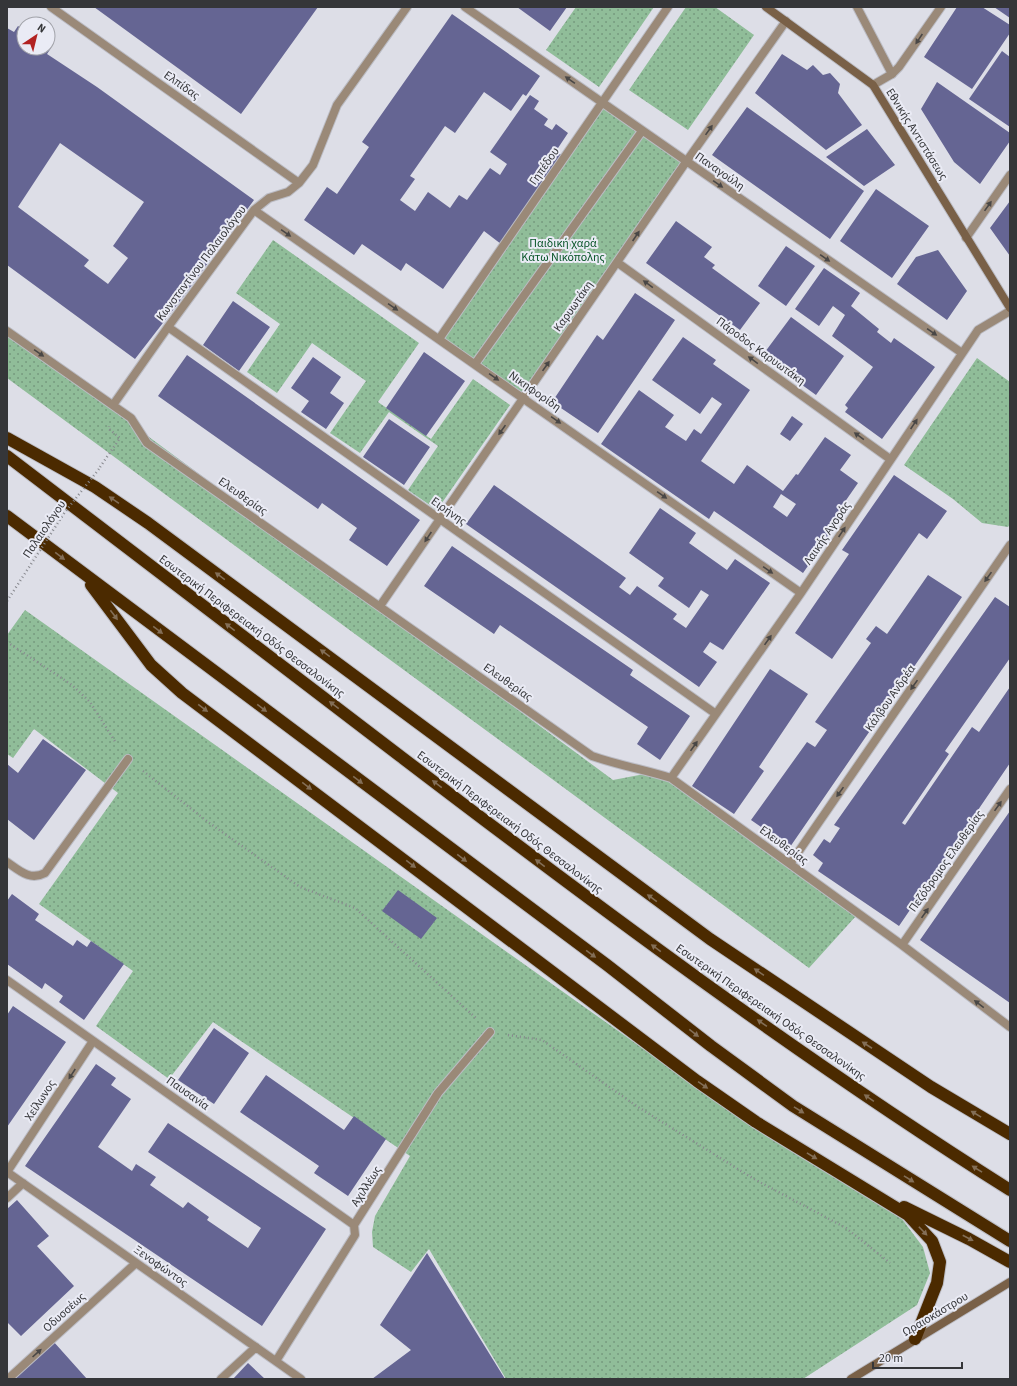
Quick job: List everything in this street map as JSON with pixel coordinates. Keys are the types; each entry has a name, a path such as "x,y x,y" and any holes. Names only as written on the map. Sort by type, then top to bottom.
{"highway":[{"path":"7,438 95,487 148,523 710,939 931,1087 1010,1134"},
{"name":"Εσωτερική Περιφερειακή Οδός Θεσσαλονίκης","path":"7,456 571,887 711,988 892,1114 1010,1190"},
{"path":"7,516 793,1106 1010,1241"},
{"path":"82,573 151,665 182,693 697,1081 756,1122 908,1215 932,1241 940,1262 937,1283 915,1340"},
{"path":"870,1191 969,1239 1010,1262"}],"main road":[{"name":"Εθνικής Αντιστάσεως","path":"766,7 873,85 1010,310"},
{"name":"Ωραιοκάστρου","path":"851,1379 1010,1282"}],"street":[{"name":"Ελπίδας","path":"51,7 299,183"},
{"name":"Κωνσταντίνου Παλαιολόγου","path":"113,405 254,210 269,198 288,192 299,183 313,166 337,105 408,7"},
{"name":"Παναγούλη","path":"465,7 962,353"},
{"name":"Γηπέδου","path":"439,339 668,7"},
{"path":"857,7 892,74"},
{"path":"873,85 892,74 899,67 941,7"},
{"name":"Καρυωτάκη","path":"380,606 618,263 686,162 786,21"},
{"path":"475,364 642,131"},
{"path":"966,238 1010,175"},
{"name":"Νικηφορίδη","path":"254,210 801,593"},
{"name":"Πάροδος Καρυωτάκη","path":"618,263 890,459"},
{"name":"Λαικής Αγοράς","path":"671,778 801,593 962,353 982,326 1010,310"},
{"name":"Ειρήνης","path":"168,327 716,714"},
{"name":"Ελευθερίας","path":"7,331 131,418 147,443 592,756 621,766 642,769 671,778 902,945 1010,1027"},
{"name":"Κάλβου Ανδρέα","path":"790,864 1010,545"},
{"path":"7,862 22,873 31,876 38,877 45,873 128,759"},
{"name":"Πεζόδρομος Ελευθερίας","path":"902,945 1010,790"},
{"name":"Παυσανία","path":"7,980 354,1225"},
{"name":"Αχιλλέως","path":"276,1361 355,1235 354,1225 438,1093 490,1032"},
{"name":"Χείλωνος","path":"7,1172 93,1041"},
{"name":"Ξενοφώντος","path":"7,1172 301,1379"},
{"path":"7,1198 23,1183"},
{"name":"Οδυσσέως","path":"8,1379 136,1263"},
{"path":"221,1379 256,1347"}],"path":[{"name":"Παλαιολόγου","path":"7,601 65,512 99,469 120,438 109,430 113,405"},
{"path":"7,642 72,685 81,693 90,702 117,745 128,759 208,822 300,887 355,908 490,1032 542,1040 645,1111 754,1178 846,1228 890,1263"}],"green space":[{"path":"576,7 654,7 599,87 546,50"},
{"path":"686,7 715,7 754,35 688,130 629,90"},
{"name":"Παιδική χαρά Κάτω Νικόπολης","path":"602,103 686,162 524,398 439,339"},
{"path":"273,240 419,343 378,402 431,439 473,379 510,405 437,510 408,490 438,446 389,412 360,453 330,433 366,381 312,343 277,393 247,372 280,324 236,293"},
{"path":"7,332 613,780 655,772 856,916 809,968 7,378"},
{"path":"977,358 1010,382 1010,524 1008,527 982,523 953,499 904,465"},
{"path":"25,610 645,1050 832,1173 899,1215 923,1247 930,1273 917,1305 803,1379 506,1379 429,1249 411,1272 373,1247 372,1232 375,1216 410,1156 213,1022 169,1079 96,1026 133,971 39,904 118,793 34,729 13,758 7,754 7,635"}],"building":[{"path":"94,7 318,7 241,114"},
{"path":"517,7 567,7 550,31"},
{"path":"957,7 982,7 1010,25 1010,33 972,89 924,57"},
{"path":"994,7 1010,7 1010,18"},
{"path":"452,14 540,76 526,96 523,94 511,111 484,92 455,133 445,126 410,176 415,179 400,200 415,211 428,192 450,208 459,195 467,200 490,168 500,175 507,164 490,152 530,95 539,101 534,109 548,119 544,125 552,130 556,124 568,133 556,151 563,156 501,244 484,231 443,289 406,263 401,271 362,244 354,255 304,220 327,187 337,194 369,147 362,142"},
{"path":"7,28 14,32 16,29 16,56 50,56 97,87 254,200 183,297 135,359 7,265","holes":["60,143 144,202 113,246 128,258 108,284 84,266 89,260 18,207"]},
{"path":"1002,51 1010,57 1010,127 969,99"},
{"path":"782,54 807,70 813,65 823,75 830,73 840,84 838,93 862,125 826,150 755,93"},
{"path":"937,82 1010,133 1010,141 980,184 954,162 921,109"},
{"path":"747,107 864,191 830,239 712,155"},
{"path":"867,129 895,165 864,186 826,157"},
{"path":"876,189 929,226 892,278 840,241"},
{"path":"1010,201 1010,256 990,228"},
{"path":"676,221 712,247 704,257 715,265 712,268 760,303 740,330 646,263"},
{"path":"786,246 815,266 786,306 758,286"},
{"path":"938,250 967,291 947,320 897,284 916,257"},
{"path":"824,268 860,293 851,306 879,329 877,332 891,343 894,338 935,367 882,439 845,412 848,408 845,405 873,367 832,336 845,315 833,306 819,326 795,309"},
{"path":"635,293 675,320 598,433 552,402 597,335 603,340"},
{"path":"233,301 270,327 239,371 203,345"},
{"path":"791,317 844,356 816,395 762,356"},
{"path":"683,337 716,360 713,364 750,390 701,461 734,484 747,465 783,491 796,474 798,475 825,437 851,455 840,470 858,483 842,506 847,510 803,573 714,511 709,519 601,444 639,390 674,415 665,427 686,441 694,429 701,434 722,404 712,397 700,414 652,380","holes":["781,494 796,504 787,517 773,507"]},
{"path":"424,352 465,381 426,436 386,408"},
{"path":"187,355 420,520 387,566 349,540 357,528 322,503 318,509 158,396"},
{"path":"313,357 341,377 330,393 344,403 326,429 301,412 309,401 291,388"},
{"path":"792,416 803,424 790,441 780,434"},
{"path":"389,419 430,447 404,485 363,457"},
{"path":"894,475 947,511 927,539 919,533 832,659 795,633 849,554 842,550"},
{"path":"494,485 626,578 619,587 630,595 637,586 677,614 673,619 686,628 709,595 701,590 689,608 658,586 664,578 629,553 660,508 696,533 689,543 727,570 735,559 770,583 723,650 710,642 703,652 717,662 699,687 466,524"},
{"path":"452,546 633,670 630,675 690,716 660,760 637,744 648,727 500,625 494,634 424,586"},
{"path":"928,575 962,597 790,847 751,820 807,742 815,747 827,730 815,722 871,643 866,639 876,626 887,634"},
{"path":"995,597 1010,607 1010,658 945,751 949,754 902,823 905,825 972,727 979,732 1010,687 1010,763 899,926 818,871 823,863 813,855 824,839 830,843 840,828 834,825"},
{"path":"770,669 808,694 759,767 764,771 734,814 692,786"},
{"path":"43,739 86,770 34,840 7,819 7,764 18,773"},
{"path":"1010,811 1010,1003 920,940"},
{"path":"398,890 437,918 421,939 382,911"},
{"path":"12,894 39,914 35,920 73,946 77,940 87,947 91,941 124,964 84,1020 59,1002 63,996 45,983 42,989 7,964 7,901"},
{"path":"13,1006 66,1042 7,1127 7,1015"},
{"path":"214,1028 249,1053 214,1104 178,1080"},
{"path":"96,1064 116,1078 111,1085 131,1099 98,1147 132,1171 136,1164 156,1177 150,1185 183,1208 188,1202 209,1217 207,1220 248,1248 261,1228 148,1152 168,1123 326,1229 262,1326 25,1166"},
{"path":"266,1075 344,1130 354,1116 386,1139 348,1196 314,1173 319,1166 240,1112"},
{"path":"17,1200 49,1236 37,1246 74,1286 21,1336 7,1322 7,1209"},
{"path":"427,1253 505,1379 372,1379 411,1350 380,1325"},
{"path":"53,1341 87,1379 12,1379"},
{"path":"248,1363 265,1379 233,1379"}]}
